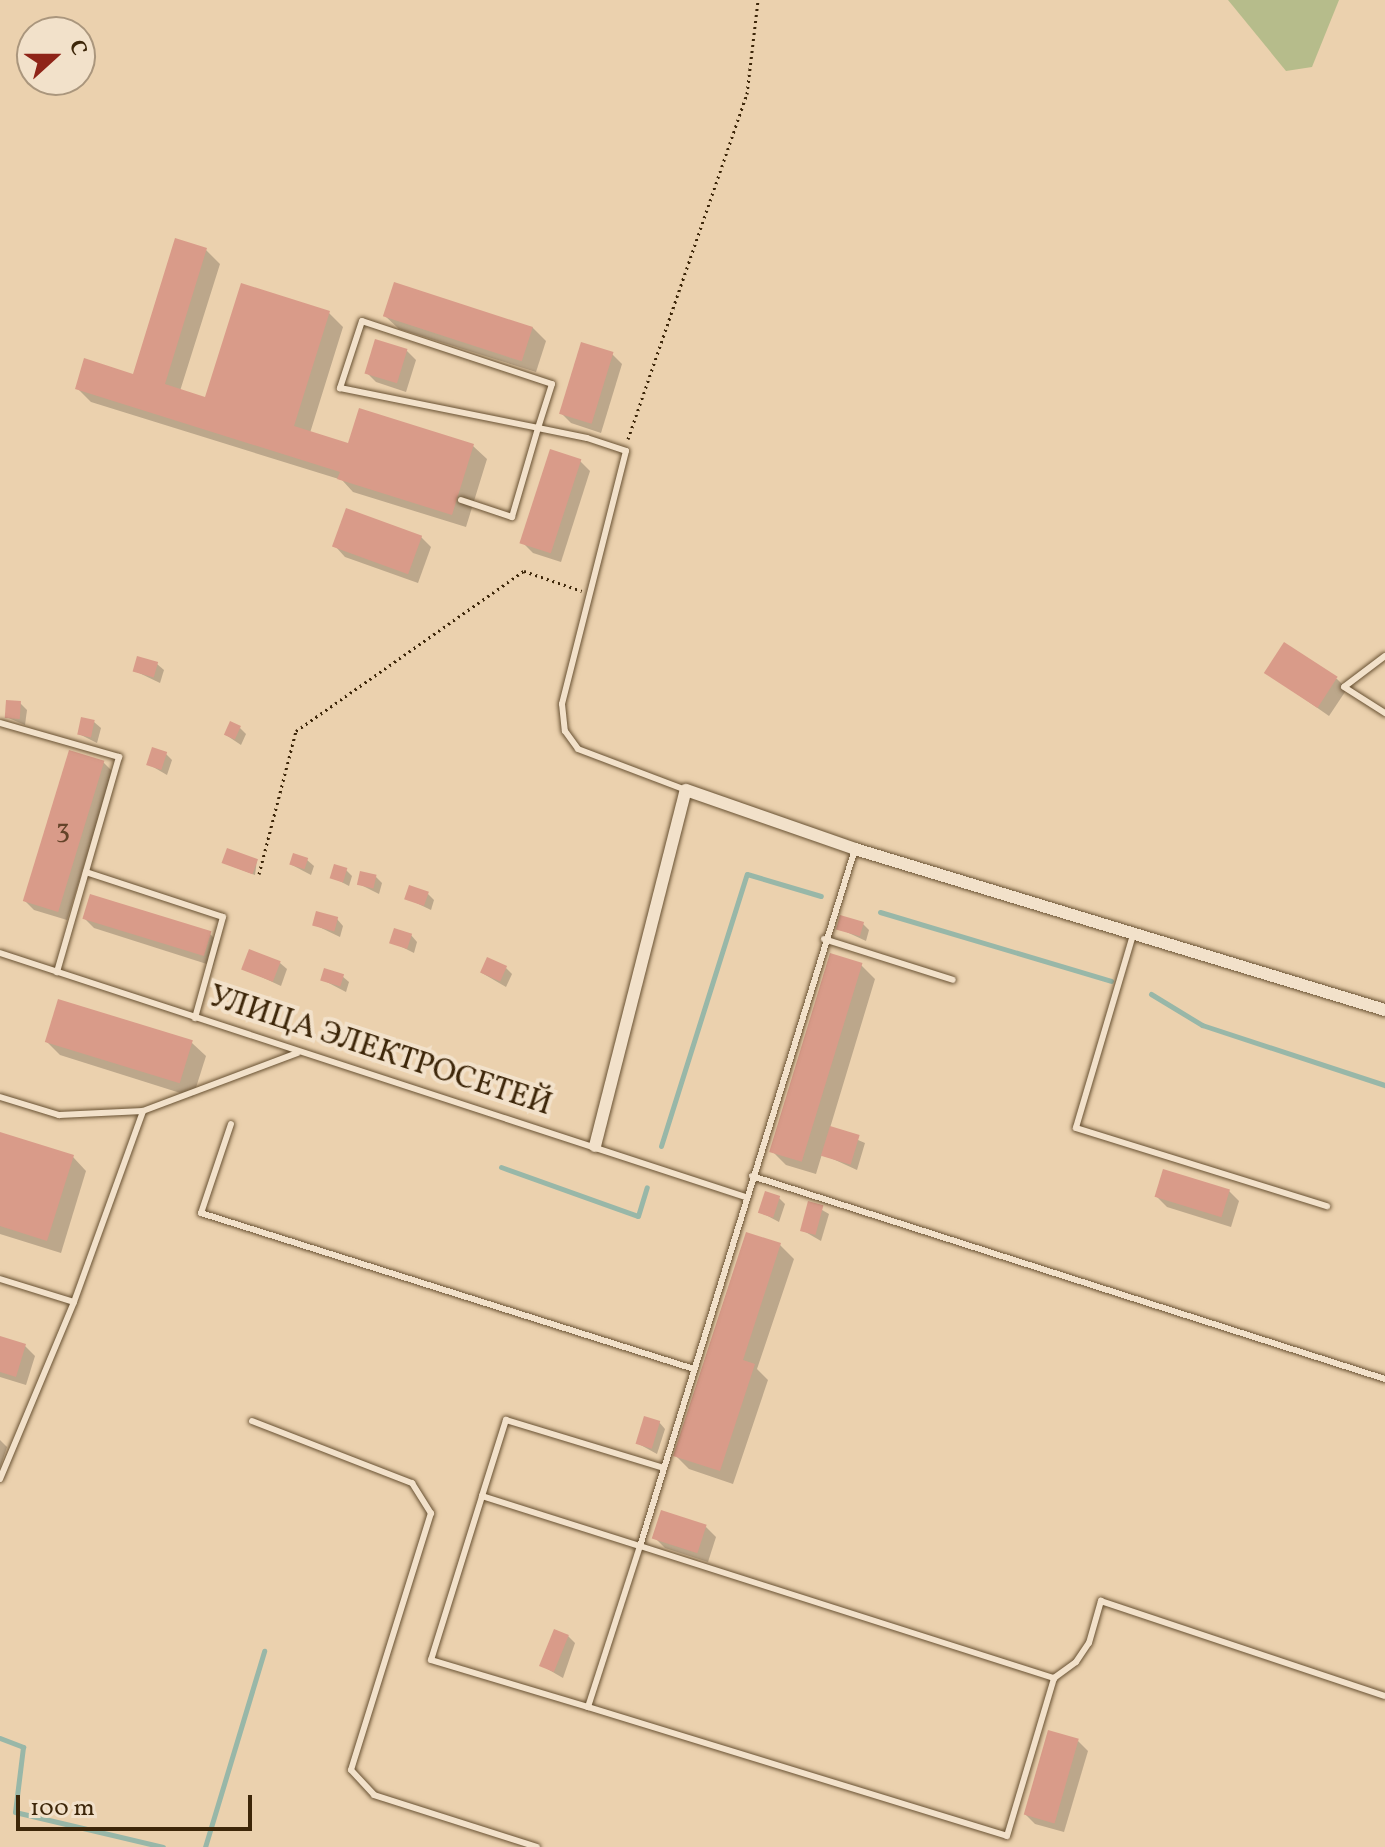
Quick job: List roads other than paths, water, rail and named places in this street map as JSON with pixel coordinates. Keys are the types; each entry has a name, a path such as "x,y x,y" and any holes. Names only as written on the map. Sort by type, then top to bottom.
{"street":[{"path":"595,1146 686,790 855,849 1385,1010"}],"lane":[{"path":"461,500 512,517 538,428 552,384 362,321 340,388 538,428 626,451 562,704 565,731 578,749 686,790"},
{"path":"1385,656 1344,687 1385,713"},
{"path":"0,723 119,757 57,972"},
{"path":"588,1707 664,1468 824,939 855,849"},
{"path":"86,872 223,917 195,1018"},
{"path":"1133,935 1076,1128 1327,1206"},
{"path":"824,939 953,980"},
{"name":"УЛИЦА ЭЛЕКТРОСЕТЕЙ","path":"0,953 297,1053 595,1146 745,1197"},
{"path":"0,1097 59,1115 143,1111 297,1053"},
{"path":"0,1479 74,1302 143,1111"},
{"path":"231,1124 201,1213 694,1369"},
{"path":"752,1176 1385,1379"},
{"path":"0,1279 74,1302"},
{"path":"664,1468 506,1420 431,1660 1007,1836 1054,1678 1076,1662 1089,1643 1101,1601 1385,1696"},
{"path":"252,1421 412,1483 431,1513 351,1770 374,1795 537,1847"},
{"path":"482,1496 1054,1678"}],"waterway":[{"path":"661,1146 747,874 821,896"},
{"path":"880,912 1111,981"},
{"path":"1151,994 1202,1025 1385,1085"},
{"path":"501,1167 638,1216 647,1187"},
{"path":"205,1847 264,1651"},
{"path":"0,1738 23,1747 15,1812 163,1847"}]}
